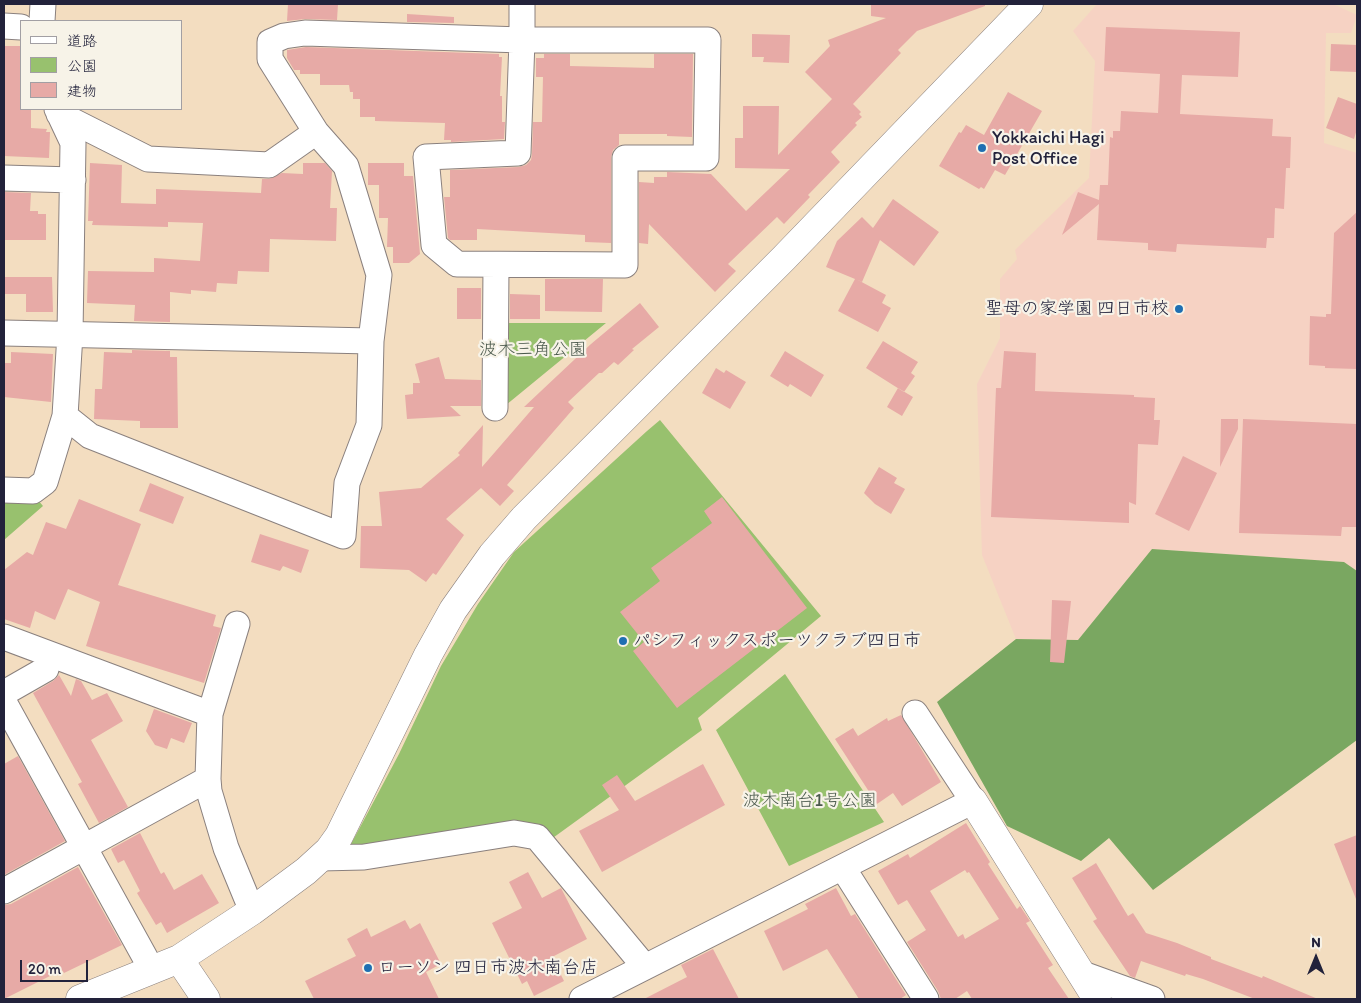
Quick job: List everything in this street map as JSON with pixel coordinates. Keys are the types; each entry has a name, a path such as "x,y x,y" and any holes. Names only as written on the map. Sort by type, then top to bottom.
{"street":[{"path":"42,20 43,4"},
{"path":"65,416 90,436 343,536 346,483 369,425 371,341 378,275 346,166 316,132 270,59 270,42 284,36 305,33 522,40 708,40 706,158 625,158 625,264 457,264 434,245 426,157 518,153 522,40 522,4"},
{"path":"80,999 179,959 252,911 306,872 320,858 339,836 428,655 454,610 492,555 524,518 784,258 1029,4"},
{"path":"4,26 20,27"},
{"path":"58,111 148,159 268,165 316,132"},
{"path":"4,490 33,491 45,482 65,416 70,334 73,143 58,111"},
{"path":"4,178 73,180"},
{"path":"495,408 496,265"},
{"path":"4,333 371,341"},
{"path":"237,624 210,714 208,779 209,791 226,848 252,911"},
{"path":"4,637 210,714"},
{"path":"4,693 46,669"},
{"path":"4,702 152,970"},
{"path":"915,713 974,801 1097,999"},
{"path":"4,891 208,779"},
{"path":"582,999 974,801"},
{"path":"320,858 364,857 514,833 537,838 645,967"},
{"path":"843,868 926,999"},
{"path":"179,959 206,999"},
{"path":"1080,973 1152,999"}],"shaded area":[{"name":"聖母の家学園 四日市校","path":"1097,4 1333,4 1357,15 1351,33 1326,33 1324,143 1357,153 1357,571 1344,562 1152,549 1078,640 1016,639 982,555 977,384 1000,338 1000,279 1017,259 1015,250 1089,178 1095,61 1073,31"}],"green space":[{"name":"波木三角公園","path":"508,323 606,323 506,405"},
{"name":"パシフィックスポーツクラブ四日市","path":"660,420 821,616 698,718 702,730 550,840 393,843 350,846 399,754 441,666 478,604 514,552"},
{"path":"4,500 38,500 43,506 4,540"},
{"path":"1152,549 1344,562 1357,571 1357,740 1153,890 1109,838 1081,861 1007,826 937,702 1016,639 1078,640"},
{"name":"波木南台1号公園","path":"785,674 884,822 789,866 716,730"}],"building":[{"path":"288,4 338,4 337,20 305,19 287,21"},
{"path":"871,4 985,4 985,6 917,31 898,50 901,53 853,104 861,112 859,114 862,117 855,123 857,125 831,152 840,162 808,195 810,197 784,224 777,217 728,264 736,271 715,292 649,224 648,244 639,243 639,182 654,183 654,177 667,177 667,172 711,174 746,211 790,169 735,168 735,138 743,138 743,106 779,106 778,155 832,99 805,72 830,46 828,40 886,18 871,16"},
{"path":"407,14 454,17 454,23 407,22"},
{"path":"1106,27 1240,32 1238,77 1182,75 1180,114 1273,119 1272,136 1291,137 1290,168 1286,168 1284,209 1275,208 1274,238 1267,238 1266,248 1177,244 1176,252 1148,250 1148,243 1097,240 1099,204 1062,235 1078,192 1099,200 1100,185 1108,185 1110,137 1113,138 1113,131 1120,131 1121,111 1158,113 1160,74 1104,71"},
{"path":"752,34 790,35 789,63 763,62 764,57 752,57"},
{"path":"1331,44 1357,45 1357,72 1330,71"},
{"path":"4,46 20,46 20,110 31,110 31,128 47,129 46,132 50,132 49,158 4,156"},
{"path":"306,47 499,54 499,57 502,57 500,96 502,96 502,122 505,122 504,139 451,142 451,140 444,140 445,123 375,121 375,117 360,117 360,99 353,99 353,92 350,92 349,85 320,85 320,74 300,74 300,70 294,70 287,58 287,50"},
{"path":"544,54 570,54 570,66 654,68 654,54 693,54 692,137 667,136 667,134 619,134 619,145 613,150 611,158 611,243 585,242 585,235 477,229 477,240 450,240 448,238 444,197 450,197 450,170 519,167 526,165 531,160 533,122 542,122 543,77 536,77 536,58 544,58"},
{"path":"1008,92 1042,111 1005,175 995,170 984,189 981,187 979,189 939,166 959,132 961,133 966,125 984,135"},
{"path":"1338,97 1357,104 1357,129 1354,139 1326,128"},
{"path":"90,163 122,165 121,203 156,204 156,189 261,193 262,179 269,179 282,173 303,174 303,163 325,163 332,171 330,208 337,208 336,241 270,239 269,272 238,271 237,284 217,283 216,292 191,290 191,294 170,292 170,322 134,321 135,305 87,303 88,271 154,272 154,258 200,261 203,223 168,222 168,227 92,225 93,221 88,221"},
{"path":"368,163 404,163 404,176 413,176 420,254 409,263 393,263 393,247 387,247 388,218 379,218 379,185 368,185"},
{"path":"4,192 31,193 30,211 46,214 46,240 4,240"},
{"path":"893,199 939,232 914,266 880,240 862,282 856,279 886,295 882,303 891,308 878,332 838,311 855,279 826,267 837,241 862,217 873,228"},
{"path":"1357,212 1357,369 1325,368 1325,366 1309,365 1310,316 1326,317 1326,314 1331,314 1334,233"},
{"path":"4,277 52,277 53,312 26,312 26,294 4,294"},
{"path":"545,279 603,279 602,312 545,311"},
{"path":"457,288 481,288 481,319 457,319"},
{"path":"510,294 540,295 540,319 510,319"},
{"path":"640,303 659,327 632,349 634,350 618,365 614,362 602,373 599,373 568,402 574,408 507,485 514,491 500,506 481,488 446,519 464,535 436,575 433,573 426,582 409,570 360,568 361,526 382,526 379,492 421,488 460,455 458,453 483,425 482,467 534,407 524,407 591,344"},
{"path":"883,341 918,362 911,373 915,376 904,392 866,368"},
{"path":"132,350 170,351 170,357 177,357 178,428 140,428 140,421 94,419 95,389 102,389 104,352 132,353"},
{"path":"785,351 824,375 811,397 790,384 788,387 770,376"},
{"path":"1004,351 1036,353 1035,391 1134,395 1134,397 1155,398 1154,420 1160,420 1158,445 1138,444 1136,505 1129,502 1129,523 991,517 996,388 1001,388"},
{"path":"11,352 53,354 51,402 4,397 4,363 11,363"},
{"path":"439,357 445,379 481,380 481,406 450,406 461,416 407,419 405,395 413,394 413,383 420,383 415,364"},
{"path":"716,368 724,373 726,370 746,382 730,409 702,393"},
{"path":"898,388 913,397 902,416 887,407"},
{"path":"1221,419 1238,419 1238,429 1220,467"},
{"path":"1243,419 1357,424 1357,527 1342,527 1341,536 1239,533"},
{"path":"1183,456 1217,473 1189,531 1155,514"},
{"path":"879,467 897,478 894,483 905,489 891,514 875,504 864,493"},
{"path":"150,483 184,497 173,524 139,511"},
{"path":"722,497 807,608 677,708 633,651 644,642 620,612 660,581 651,568 712,523 704,511"},
{"path":"79,499 141,524 118,585 216,615 213,626 221,628 204,683 86,646 100,602 68,589 55,620 35,611 30,628 4,619 4,570 27,552 33,555 46,522 66,529"},
{"path":"260,534 309,550 301,573 283,566 280,571 251,562"},
{"path":"1052,600 1071,601 1064,663 1050,662"},
{"path":"59,675 71,696 76,679 81,681 92,700 107,693 123,721 91,740 128,807 99,823 78,784 82,782 33,693 53,681"},
{"path":"154,709 192,723 184,743 171,738 167,749 155,745 146,731"},
{"path":"901,715 941,782 902,806 893,793 877,804 835,739 853,728 858,736 887,718 888,721"},
{"path":"18,756 65,841 4,875 4,764"},
{"path":"703,764 725,805 602,872 579,831 619,810 602,785 617,775 635,801"},
{"path":"966,823 990,862 988,864 1017,909 1020,906 1030,921 1026,923 1053,965 1048,968 1069,999 972,999 967,991 955,999 941,999 938,991 907,942 926,930 907,900 898,905 878,871 908,854 910,858","holes":["965,870 967,873 969,872 999,919 965,939 963,934 958,937 930,891"]},
{"path":"140,833 161,874 164,872 174,890 202,874 219,903 167,933 161,922 156,925 137,893 140,891 124,860 118,863 111,849"},
{"path":"1357,835 1357,899 1356,899 1334,844"},
{"path":"1096,863 1128,916 1133,913 1146,933 1177,943 1211,957 1211,959 1262,978 1263,976 1318,999 1255,999 1203,979 1186,974 1185,976 1141,961 1135,978 1130,976 1093,921 1097,919 1072,878"},
{"path":"78,867 122,945 64,973 62,970 4,999 4,905 11,904"},
{"path":"528,872 542,898 561,888 587,939 552,957 564,981 534,996 527,981 522,984 492,923 522,908 509,882"},
{"path":"836,888 851,916 855,914 906,995 900,999 859,999 827,949 783,971 764,931 808,909 805,904"},
{"path":"405,920 410,929 420,923 441,964 426,972 439,999 314,999 305,981 356,956 347,939 367,928 371,937"},
{"path":"713,949 739,999 644,999 687,977 681,965"}],"place":[{"name":"Yokkaichi Hagi Post Office","path":"982,148"},
{"name":"聖母の家学園 四日市校","path":"1179,309"},
{"name":"パシフィックスポーツクラブ四日市","path":"623,641"},
{"name":"ローソン 四日市波木南台店","path":"368,968"}]}
